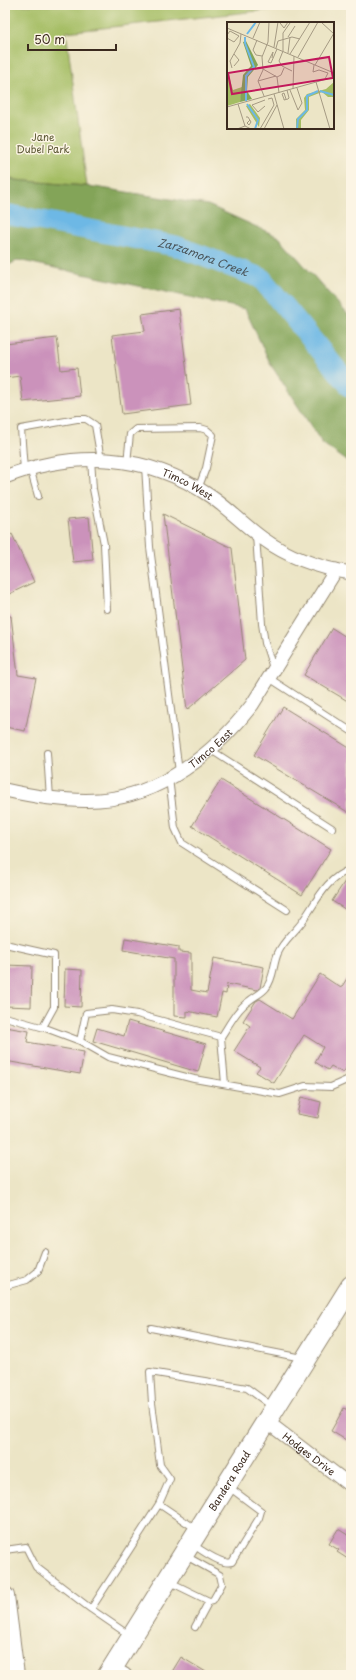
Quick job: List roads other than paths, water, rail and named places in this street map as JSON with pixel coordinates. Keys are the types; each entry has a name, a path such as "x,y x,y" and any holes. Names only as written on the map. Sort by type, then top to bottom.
{"main road":[{"name":"Bandera Road","path":"115,1673 132,1637 351,1286"},
{"path":"5,1596 15,1675"}],"street":[{"name":"Timco West","path":"5,477 27,469 66,460 96,459 145,466 175,476 198,489 280,549 299,559 351,573"},
{"name":"Timco East","path":"5,790 50,798 80,801 100,800 120,797 143,790 174,775 210,750 237,724 252,705 336,570"},
{"name":"Hodges Drive","path":"270,1414 351,1486"}],"lane":[{"path":"38,496 27,469 20,428 77,419 86,419 95,425 96,459 93,489 104,544 107,609"},
{"path":"127,463 130,434 136,429 200,428 207,430 213,435 206,468 198,489"},
{"path":"145,466 150,547 174,775 175,828 182,843 287,910"},
{"path":"256,532 262,624 271,674 351,731"},
{"path":"210,750 332,828"},
{"path":"46,753 50,798"},
{"path":"225,1084 221,1037 248,1001 260,994 267,987 271,980 278,952 302,922 323,889 341,872 351,869"},
{"path":"5,944 54,955 54,1007 43,1028"},
{"path":"80,1041 86,1013 112,1010 137,1014 221,1037"},
{"path":"5,1017 80,1041 108,1057 194,1079 280,1094 305,1086 331,1087 351,1078"},
{"path":"5,1286 27,1280 38,1271 45,1252"},
{"path":"151,1328 306,1358"},
{"path":"91,1609 159,1504 170,1479 160,1465 152,1403 150,1372 247,1388 270,1414"},
{"path":"190,1543 223,1563 232,1562 259,1518 261,1511 226,1485"},
{"path":"159,1504 190,1543 220,1575 222,1584 213,1600 209,1601 194,1627"},
{"path":"5,1550 26,1548 36,1568 132,1637"},
{"path":"167,1580 209,1601"}],"waterway":[{"name":"Zarzamora Creek","path":"5,214 176,246 261,278 351,387"}],"park label":[{"name":"Jane Dubel Park","path":"43,142"}]}
